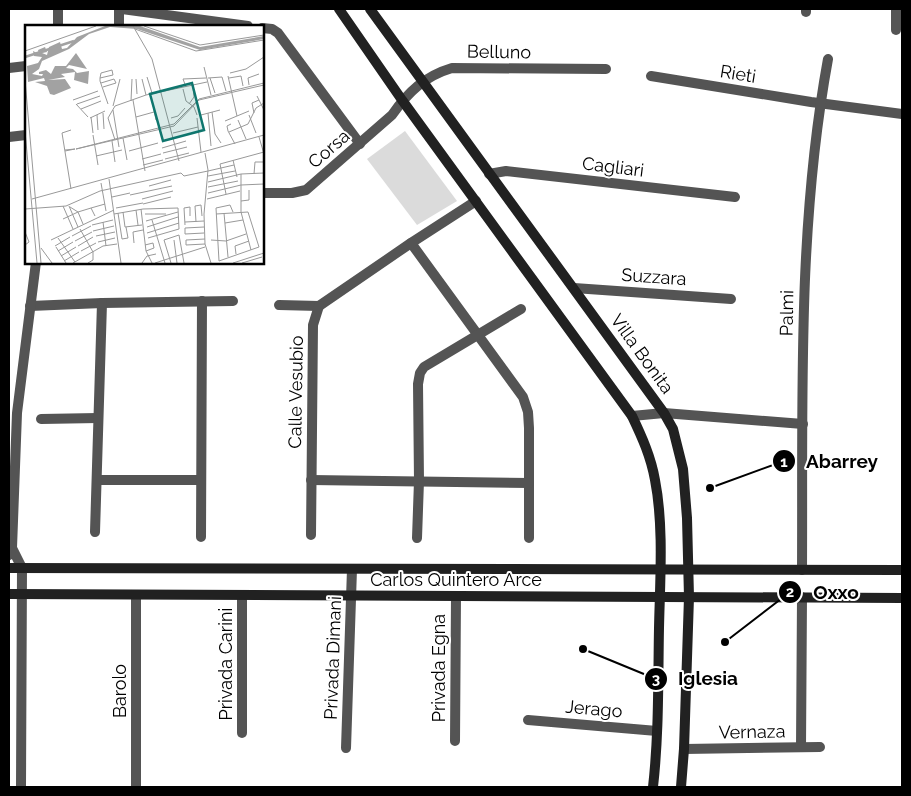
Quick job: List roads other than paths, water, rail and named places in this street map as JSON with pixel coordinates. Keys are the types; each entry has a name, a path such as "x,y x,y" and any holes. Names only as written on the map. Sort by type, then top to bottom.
{"main road":[{"path":"339,9 402,100 632,416 648,451 656,481 660,569 657,731 653,787"},
{"name":"Villa Bonita","path":"370,9 574,288 664,413 673,429 683,469 689,569 684,749 681,787"},
{"name":"Carlos Quintero Arce","path":"9,568 902,570"},
{"name":"Carlos Quintero Arce","path":"9,594 902,598"}],"street":[{"path":"58,9 58,25"},
{"path":"118,9 118,25"},
{"path":"122,9 228,25"},
{"path":"896,9 896,30"},
{"path":"264,28 275,30 278,33 360,144"},
{"name":"Palmi","path":"802,570 803,302 806,237 819,103 828,59"},
{"path":"9,68 25,66"},
{"name":"Belluno","path":"402,100 423,81 437,72 452,68 606,70"},
{"name":"Rieti","path":"651,76 819,103 902,114"},
{"name":"Corsa","path":"264,193 292,193 306,190 392,115 402,100"},
{"path":"9,137 25,135"},
{"name":"Cagliari","path":"489,174 506,171 735,197"},
{"path":"279,305 319,306 476,201"},
{"path":"411,243 522,397 528,412 530,428 529,538"},
{"path":"21,787 22,568 11,551 17,413 36,264"},
{"name":"Suzzara","path":"574,288 731,299"},
{"path":"202,301 202,537"},
{"path":"30,306 233,301"},
{"path":"95,532 102,303"},
{"name":"Calle Vesubio","path":"311,535 313,325 319,306"},
{"path":"417,538 419,481 418,384 420,373 424,367 521,308"},
{"path":"632,416 664,413 803,424"},
{"path":"41,419 98,418"},
{"path":"97,480 202,480"},
{"path":"311,480 529,484"},
{"name":"Privada Dimani","path":"346,748 352,569"},
{"name":"Barolo","path":"136,594 136,787"},
{"name":"Privada Carini","path":"242,595 242,734"},
{"name":"Privada Egna","path":"454,741 456,596"},
{"path":"801,747 802,597"},
{"name":"Jerago","path":"528,720 657,731"},
{"name":"Vernaza","path":"684,749 820,747"}],"place":[{"name":"Abarrey","path":"710,488"},
{"name":"Oxxo","path":"725,642"},
{"name":"Iglesia","path":"583,649"}]}
